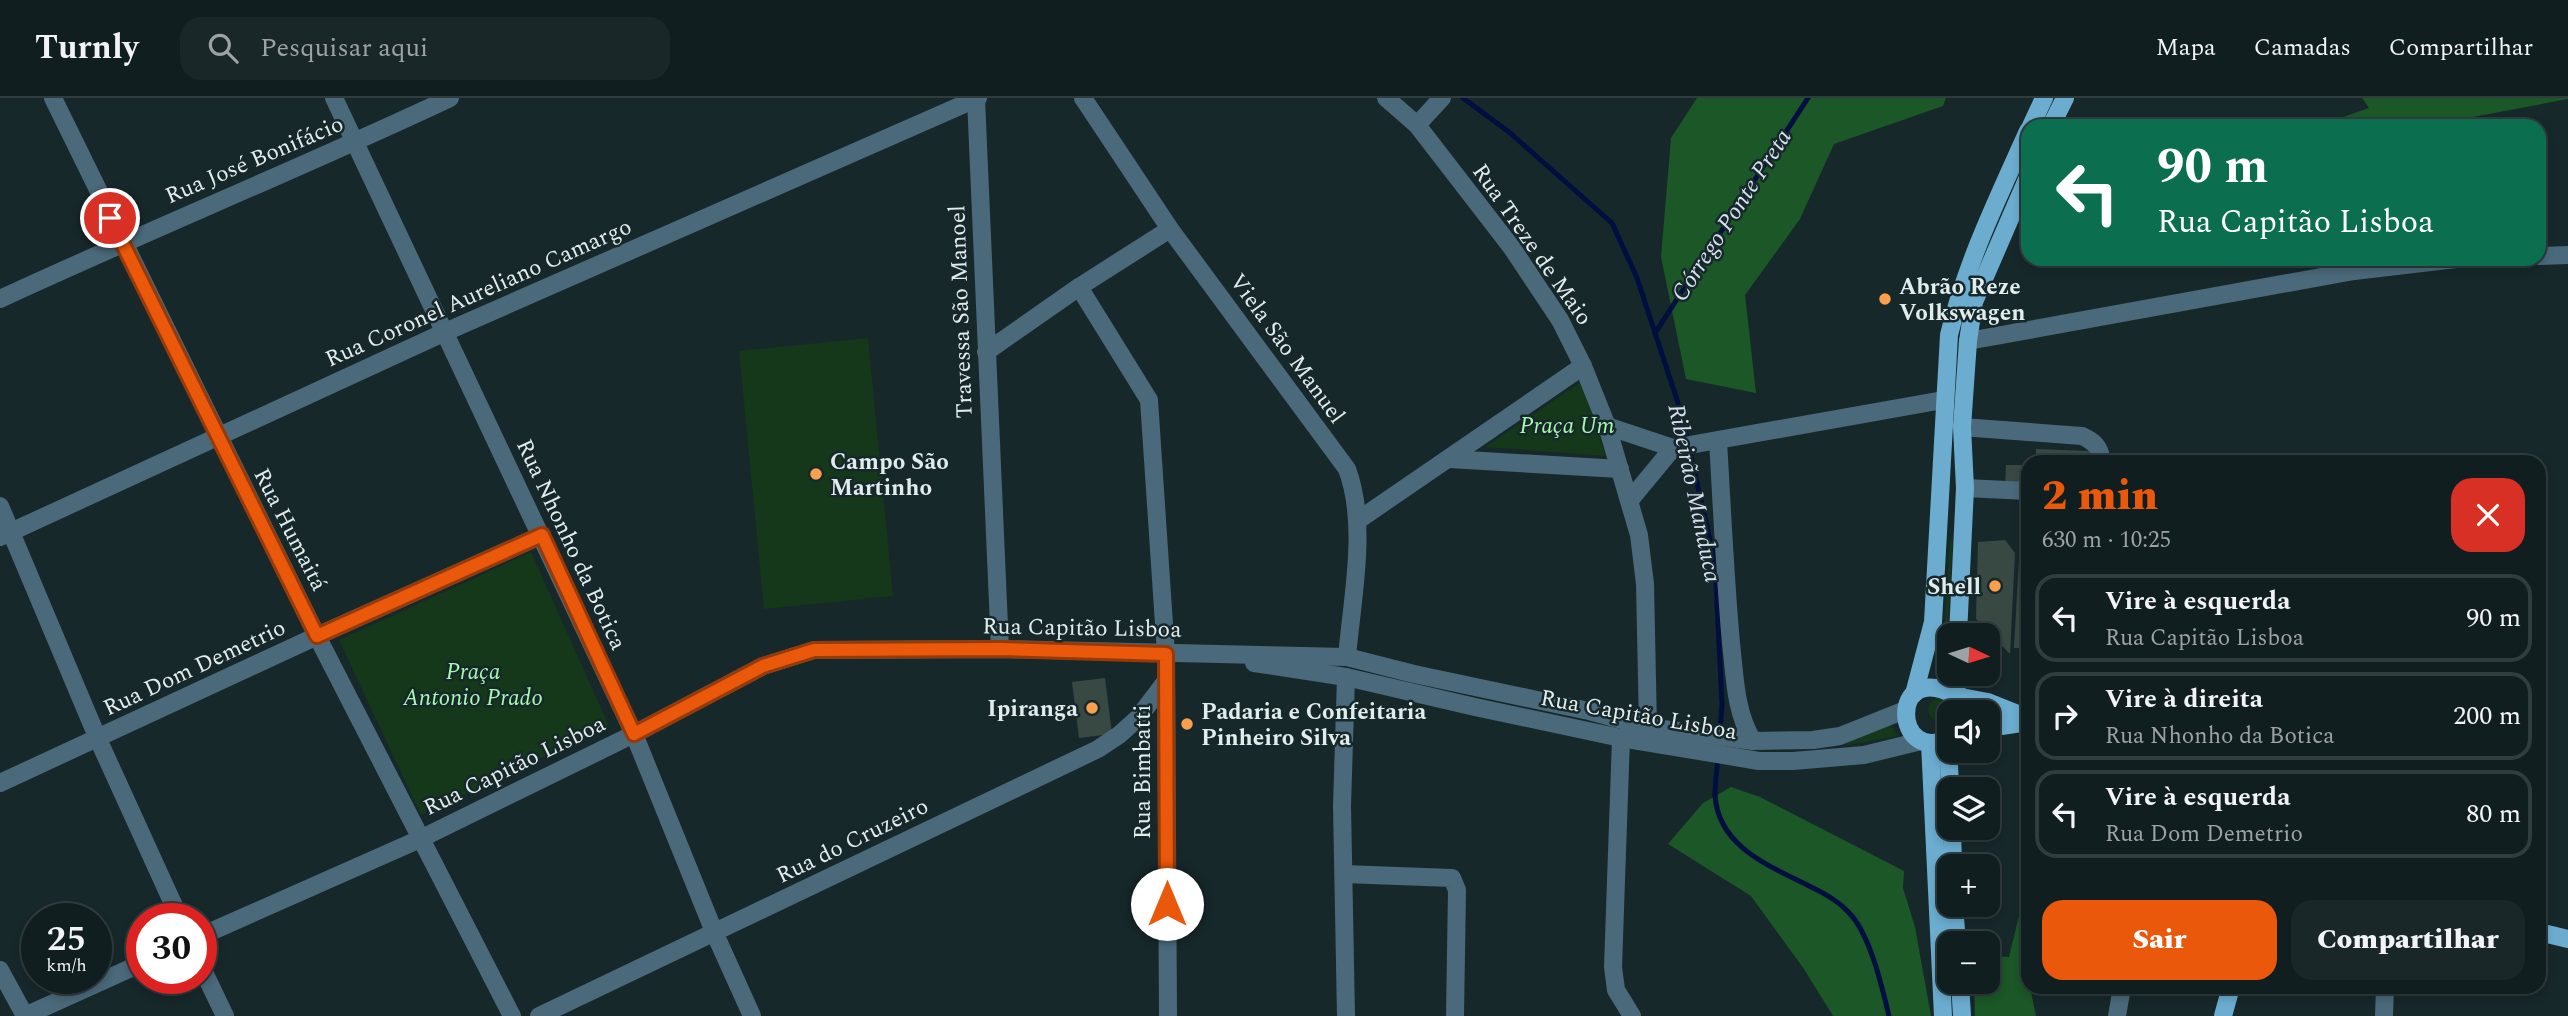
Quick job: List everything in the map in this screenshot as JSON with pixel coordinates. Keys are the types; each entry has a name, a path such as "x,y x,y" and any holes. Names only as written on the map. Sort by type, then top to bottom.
{"main road":[{"path":"2034,119 2044,98"},
{"path":"2054,119 2065,98"},
{"path":"1937,740 1926,742 1908,728 1910,702 1933,622 1943,400 1949,335 1959,294 1973,255 2021,147"},
{"path":"1959,623 1965,488 1962,427 1968,341 1974,302 2021,193"},
{"path":"1910,702 1931,687 1940,687 1954,700"},
{"path":"2000,707 2021,717"},
{"path":"2000,726 2021,721"},
{"path":"1926,742 1943,1016"},
{"path":"2546,934 2568,939"},
{"path":"1960,994 1962,1016"},
{"path":"2223,1016 2229,994"}],"street":[{"name":"Rua Humaitá","path":"52,98 217,437 512,1016"},
{"name":"Rua Nhonho da Botica","path":"334,98 634,734 715,934 752,1016"},
{"name":"Rua José Bonifácio","path":"0,299 122,242 354,143 450,98"},
{"name":"Rua Coronel Aureliano Camargo","path":"6,534 443,333 977,98"},
{"name":"Travessa São Manoel","path":"977,98 1000,649"},
{"name":"Viela São Manuel","path":"1083,98 1170,229 1347,469 1354,489 1357,521 1347,657"},
{"name":"Rua Treze de Maio","path":"1386,98 1418,125 1519,259 1560,320 1583,366 1607,426 1639,535 1645,584 1648,727"},
{"path":"1418,125 1440,101"},
{"path":"986,352 1079,287 1170,229"},
{"path":"2546,256 2568,255"},
{"path":"1968,341 2354,271 2396,266"},
{"name":"Rua Bimbatti","path":"1079,287 1149,400 1166,654 1168,1016"},
{"path":"1357,521 1583,366"},
{"path":"1607,426 1675,448 1943,400"},
{"path":"1962,427 2082,436 2095,442 2101,455"},
{"path":"1710,442 1737,703 1745,729 1753,741"},
{"path":"1630,500 1675,448"},
{"path":"1449,459 1620,469"},
{"path":"1965,488 2021,491"},
{"path":"0,506 6,534 173,903"},
{"name":"Rua Dom Demetrio","path":"0,783 542,535"},
{"name":"Rua Capitão Lisboa","path":"217,929 420,839 634,734 763,666 814,650 1000,649 1347,657 1589,711 1691,742"},
{"name":"Rua Capitão Lisboa","path":"1227,655 1259,664 1346,677 1620,738 1691,742 1731,748 1759,761 1864,755 1926,742"},
{"path":"1346,677 1342,806 1346,1016"},
{"name":"Rua do Cruzeiro","path":"539,1016 715,934 1098,748 1119,735 1138,718 1166,681"},
{"name":"Rua Capitão Lisboa","path":"1731,748 1753,741 1813,740 1840,736 1910,702"},
{"path":"1620,738 1613,967 1616,990 1632,1016"},
{"path":"1344,874 1452,877 1457,890 1455,1016"},
{"path":"0,970 25,1016 126,970"},
{"path":"214,994 225,1016"},
{"path":"2117,1016 2121,994"},
{"path":"2384,1016 2385,994"}],"green space":[{"path":"1697,98 1946,98 1943,106 1834,144 1800,219 1745,295 1756,393 1686,379 1661,257 1671,138"},
{"path":"2362,98 2568,98 2462,119 2337,119 2369,108"},
{"name":"Campo São Martinho","path":"868,338 893,596 764,609 739,351"},
{"name":"Praça Um","path":"1581,382 1606,456 1485,447"},
{"path":"1953,535 1948,623 1945,623 1950,542"},
{"name":"Praça Antonio Prado","path":"531,552 609,726 421,815 339,640"},
{"path":"1943,698 1945,700 1937,700 1937,720 1933,720 1929,714 1928,708 1933,700"},
{"path":"1887,721 1898,736 1843,746"},
{"path":"1731,787 1760,797 1904,871 1903,888 1915,927 1931,1016 1833,1016 1804,969 1751,896 1668,844 1703,803"},
{"path":"2021,908 2021,994 2031,994 2036,1016 1975,1016 1974,994 2000,994 2000,957 2009,957"}],"building":[{"path":"2036,449 2089,451 2090,455 2036,455"},
{"path":"2006,465 2021,465 2021,487 2005,486"},
{"name":"Shell","path":"2005,540 2015,553 2010,654 2000,644 2000,623 1980,623 1976,619 1978,542"},
{"path":"2019,559 2021,559 2021,648 2014,648"},
{"name":"Ipiranga","path":"1105,678 1112,734 1079,738 1072,682"}],"waterway":[{"name":"Ribeirão Manduca","path":"1463,98 1509,132 1612,223 1637,278 1681,412 1715,562 1722,704 1720,734"},
{"name":"Córrego Ponte Preta","path":"1655,333 1808,98"},
{"name":"Ribeirão Manduca","path":"1718,757 1715,795 1718,813 1725,828 1748,852 1778,871 1827,895 1852,916 1870,950 1889,1016"}],"place":[{"name":"Abrão Reze Volkswagen","path":"1885,299"},
{"name":"Campo São Martinho","path":"816,474"},
{"name":"Shell","path":"1995,586"},
{"name":"Ipiranga","path":"1092,708"},
{"name":"Padaria e Confeitaria Pinheiro Silva","path":"1187,724"}],"route":[{"path":"110,218 317,636 542,535 634,734 763,666 814,650 1000,649 1166,654 1167,904"}]}
